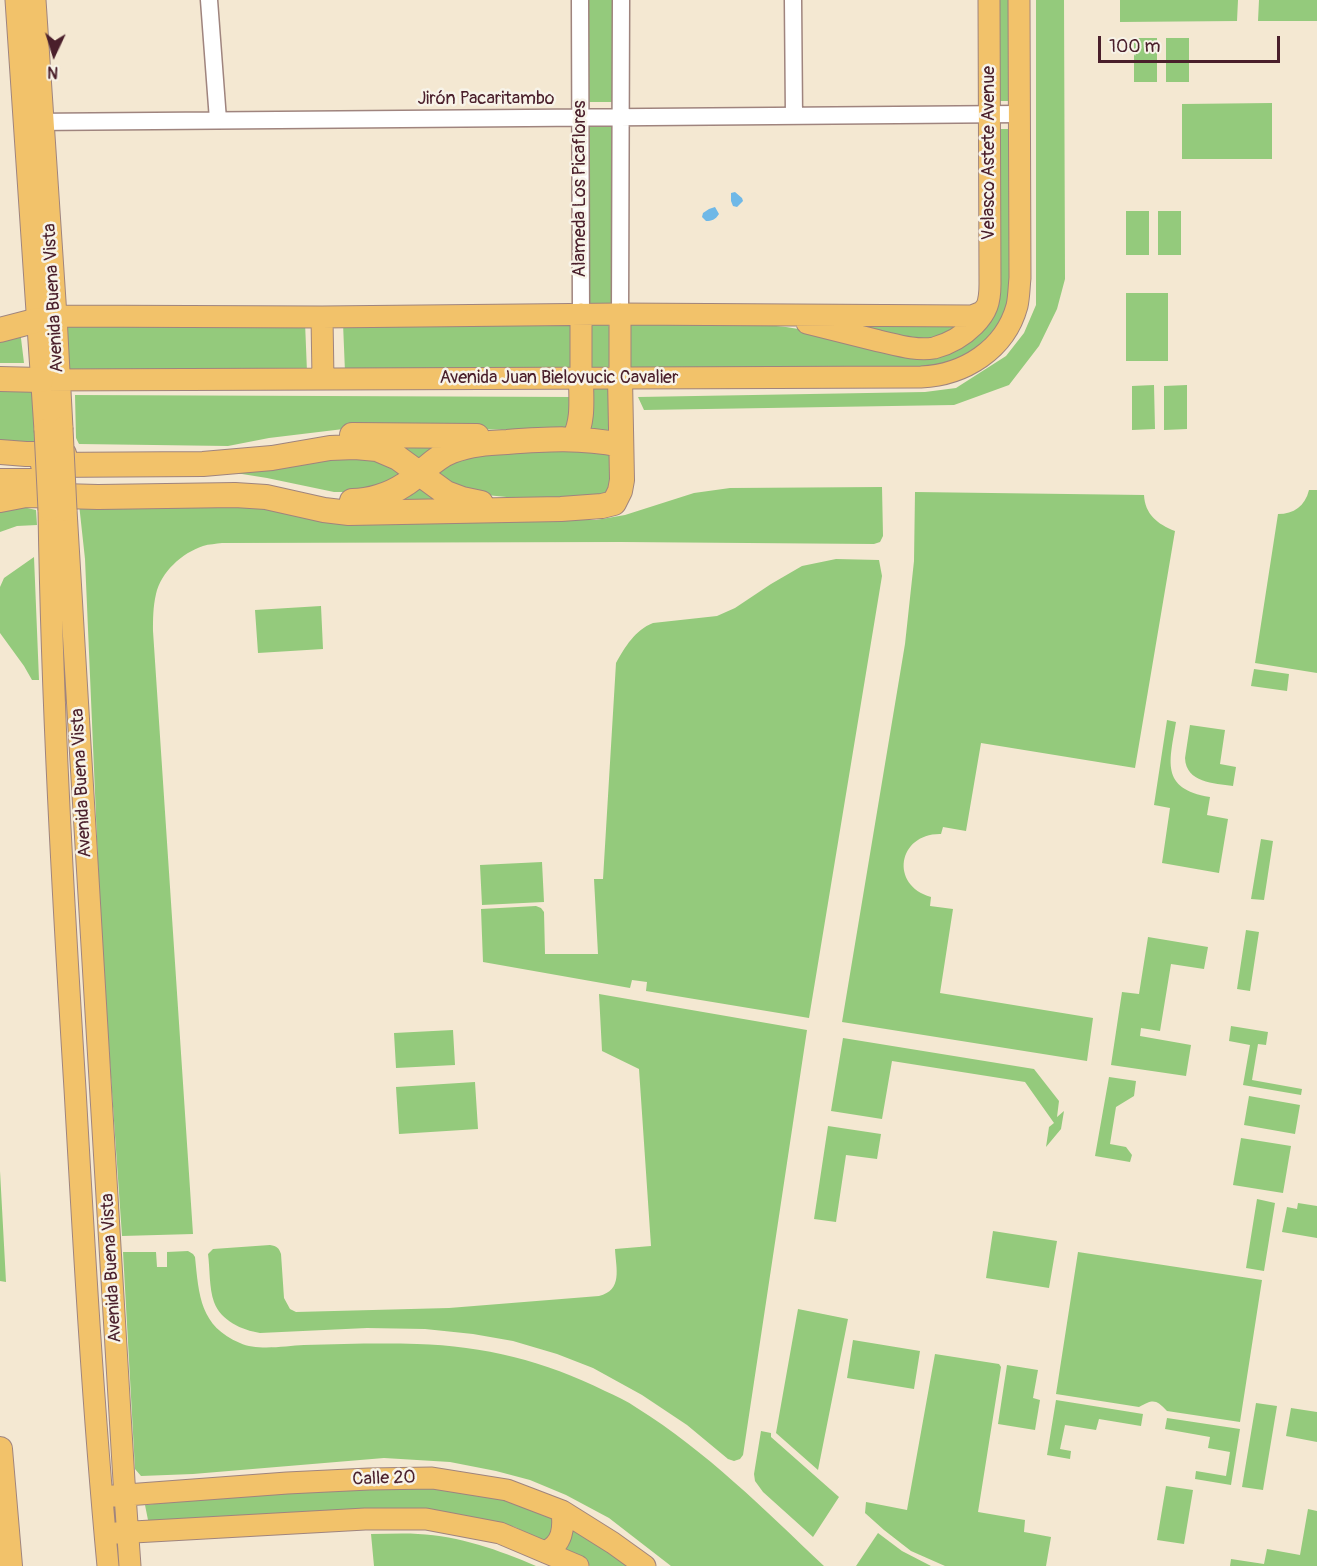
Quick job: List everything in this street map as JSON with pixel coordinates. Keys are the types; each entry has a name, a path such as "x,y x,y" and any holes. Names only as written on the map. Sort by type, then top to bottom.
{"highway":[{"path":"0,330 47,318"},
{"path":"574,439 582,416 581,378"},
{"path":"0,500 26,495 98,497 235,495 266,497 349,513 561,509 602,506 614,503 622,480 620,378"},
{"path":"0,379 50,380"},
{"path":"0,452 26,454 228,451 343,435 574,439 621,445"},
{"path":"0,481 241,483 274,487 338,501 360,501 386,494 405,485 433,461 451,451 475,444 548,439"},
{"path":"0,465 203,464 355,447 377,449 398,458 446,493 462,499 511,507 561,509"},
{"path":"0,1449 10,1566"}],"main road":[{"name":"Avenida Buena Vista","path":"16,0 34,122"},
{"name":"Avenida Buena Vista","path":"35,0 34,122 58,510 84,816 130,1566"},
{"name":"Velasco Astete Avenue","path":"987,306 990,293 989,0"},
{"name":"Velasco Astete Avenue","path":"1019,0 1020,278"},
{"name":"Avenida Juan Bielovucic Cavalier","path":"50,380 937,376 975,361 995,345 1008,327 1017,306 1020,278"},
{"path":"777,315 892,344 927,348 948,343 963,335 978,321 987,306"},
{"path":"47,318 581,314 972,316 982,312 987,306"},
{"name":"Alameda Los Picaflores","path":"581,314 581,378"},
{"path":"620,314 620,378"},
{"path":"322,317 323,379"},
{"name":"Avenida Buena Vista","path":"58,510 53,670 59,816 83,1226 108,1566"},
{"path":"59,816 84,816"},
{"name":"Calle 20","path":"102,1496 286,1483 432,1478 507,1490 562,1511 645,1566"},
{"path":"545,1552 551,1549 561,1536 562,1511"},
{"path":"105,1534 364,1519 426,1519 500,1533 578,1566"}],"street":[{"path":"209,0 218,120"},
{"name":"Alameda Los Picaflores","path":"580,0 581,314"},
{"path":"620,314 621,0"},
{"path":"793,0 794,116"},
{"name":"Jirón Pacaritambo","path":"34,122 1020,114"}],"green space":[{"path":"588,0 614,0 614,102 588,102"},
{"path":"996,0 1014,0 1015,101 996,101"},
{"path":"1036,0 1064,0 1065,279 1057,309 1039,346 1009,385 954,405 644,410 638,397 925,392 956,388 1006,356 1024,333 1036,305"},
{"path":"1120,0 1238,0 1237,21 1120,22"},
{"path":"1259,0 1317,0 1317,21 1258,21"},
{"path":"1134,38 1157,38 1157,82 1134,82"},
{"path":"1166,38 1189,38 1189,82 1166,82"},
{"path":"1272,103 1272,159 1182,159 1182,104"},
{"path":"588,127 616,127 614,305 589,304"},
{"path":"995,129 1015,129 1013,278 1004,319 983,346 937,369 629,372 628,321 757,324 786,327 817,332 902,353 981,326"},
{"path":"1126,211 1149,211 1149,255 1126,255"},
{"path":"1158,211 1181,211 1181,255 1158,255"},
{"path":"1126,293 1168,293 1168,361 1126,361"},
{"path":"970,321 924,343 836,323"},
{"path":"305,322 307,372 66,372 62,325"},
{"path":"572,322 575,368 345,372 343,323"},
{"path":"593,323 607,324 614,333 613,361 606,370 593,370 587,362 587,333"},
{"path":"20,330 24,363 0,363 0,336"},
{"path":"38,385 43,443 0,444 0,386"},
{"path":"595,385 613,389 614,426 605,433 594,433 587,426 588,389"},
{"path":"1154,385 1155,429 1132,430 1132,386"},
{"path":"1187,385 1187,429 1164,430 1164,386"},
{"path":"75,395 573,397 574,431 360,427 269,438 228,446 79,444 76,438"},
{"path":"459,440 420,463 391,446"},
{"path":"564,445 608,453 611,460 611,484 603,497 537,500 466,493 432,469 452,458"},
{"path":"367,455 406,472 398,479 355,492 334,492 242,474 201,473"},
{"path":"419,483 443,500 388,502"},
{"path":"882,487 883,536 880,542 874,544 222,543 205,545 180,558 162,578 156,594 153,631 193,1234 122,1236 101,933 85,559 79,504 245,503 511,520 596,520 625,515 694,493 730,488"},
{"path":"1309,490 1317,490 1317,673 1255,663 1278,514 1294,511 1302,505"},
{"path":"915,492 1144,495 1147,508 1153,518 1175,531 1135,768 981,743 966,831 943,827 941,834 927,836 915,842 908,850 904,861 904,872 909,882 918,891 931,897 930,906 953,909 940,993 1093,1018 1087,1061 842,1022 905,644 914,561"},
{"path":"14,505 36,510 37,525 17,526 0,532 0,508"},
{"path":"34,557 39,680 32,680 0,633 0,587 4,578"},
{"path":"836,559 879,560 882,576 809,1018 646,991 647,982 632,980 630,988 483,962 481,909 536,906 544,912 545,954 598,954 594,879 603,879 616,663 631,640 653,623 717,616 735,608 802,566"},
{"path":"321,606 323,649 258,653 255,610"},
{"path":"1254,669 1289,674 1287,691 1251,686"},
{"path":"1167,720 1176,722 1171,760 1175,780 1182,787 1194,793 1210,797 1207,815 1228,819 1219,873 1162,863 1170,808 1154,805"},
{"path":"1190,725 1225,730 1220,764 1236,767 1233,786 1202,780 1190,772 1185,758"},
{"path":"1261,839 1273,841 1264,900 1251,899"},
{"path":"542,862 544,902 482,905 480,865"},
{"path":"1246,930 1259,932 1250,991 1237,989"},
{"path":"1148,937 1208,947 1204,969 1171,964 1160,1031 1141,1028 1140,1036 1191,1045 1186,1076 1111,1065 1122,992 1139,994"},
{"path":"599,994 807,1030 743,1455 740,1459 734,1461 728,1459 687,1425 642,1395 593,1368 513,1341 425,1329 367,1328 260,1333 233,1324 217,1309 210,1285 208,1254 213,1249 270,1245 276,1247 281,1254 284,1298 290,1309 296,1312 449,1308 599,1296 612,1289 617,1271 615,1249 651,1246 639,1069 602,1051"},
{"path":"1231,1026 1268,1032 1266,1045 1258,1044 1252,1080 1302,1089 1301,1095 1243,1085 1250,1045 1229,1041"},
{"path":"453,1030 455,1065 396,1068 394,1033"},
{"path":"843,1038 1034,1069 1059,1101 1057,1117 1064,1111 1061,1129 1046,1147 1049,1127 1054,1123 1025,1082 892,1061 882,1119 831,1111"},
{"path":"1109,1077 1136,1081 1134,1096 1116,1107 1110,1144 1126,1147 1132,1155 1130,1162 1095,1156"},
{"path":"475,1082 478,1129 399,1134 396,1087"},
{"path":"1249,1096 1300,1105 1295,1134 1244,1125"},
{"path":"828,1126 881,1134 877,1159 846,1155 836,1222 814,1219"},
{"path":"1241,1138 1291,1146 1283,1193 1233,1185"},
{"path":"0,1171 6,1282 0,1281"},
{"path":"1257,1199 1275,1203 1264,1271 1246,1268"},
{"path":"1298,1203 1317,1206 1317,1238 1282,1232 1287,1207 1297,1209"},
{"path":"993,1231 1057,1241 1049,1288 986,1278"},
{"path":"188,1251 195,1257 200,1297 209,1319 227,1336 240,1343 254,1347 403,1344 466,1348 537,1363 582,1380 617,1397 662,1425 711,1462 824,1566 671,1566 609,1518 566,1495 530,1480 450,1462 384,1458 193,1474 141,1476 135,1469 123,1252 156,1252 157,1267 167,1267 167,1252"},
{"path":"1078,1252 1262,1280 1240,1422 1167,1411 1154,1402 1139,1407 1056,1394"},
{"path":"798,1309 848,1319 818,1470 776,1433"},
{"path":"853,1340 920,1351 914,1389 847,1378"},
{"path":"935,1354 999,1364 1001,1367 978,1512 1025,1520 1024,1532 1051,1537 1046,1566 945,1566 911,1551 865,1513 866,1502 907,1510"},
{"path":"1007,1365 1038,1370 1033,1398 1040,1400 1035,1430 998,1424"},
{"path":"1056,1400 1143,1414 1141,1426 1099,1419 1096,1430 1065,1425 1060,1449 1071,1451 1070,1459 1047,1455"},
{"path":"1256,1403 1277,1406 1263,1490 1242,1487"},
{"path":"1291,1408 1317,1412 1317,1442 1286,1436"},
{"path":"1167,1418 1240,1429 1231,1485 1195,1479 1196,1471 1226,1476 1230,1452 1208,1448 1210,1437 1165,1429"},
{"path":"761,1431 771,1433 771,1437 839,1497 813,1537 763,1492 755,1481 754,1474"},
{"path":"429,1485 503,1496 556,1515 637,1566 590,1566 515,1527 431,1509 149,1525 145,1505 281,1491"},
{"path":"1166,1486 1193,1490 1184,1544 1157,1540"},
{"path":"1308,1509 1317,1511 1317,1566 1230,1566 1231,1559 1264,1564 1267,1549 1300,1555"},
{"path":"878,1533 902,1551 931,1566 856,1566"},
{"path":"371,1534 433,1535 449,1538 493,1549 536,1566 374,1566"}],"water":[{"path":"735,192 743,201 737,207 733,206 731,201 731,193"},
{"path":"715,207 719,214 713,220 706,221 702,217 703,213"}]}
